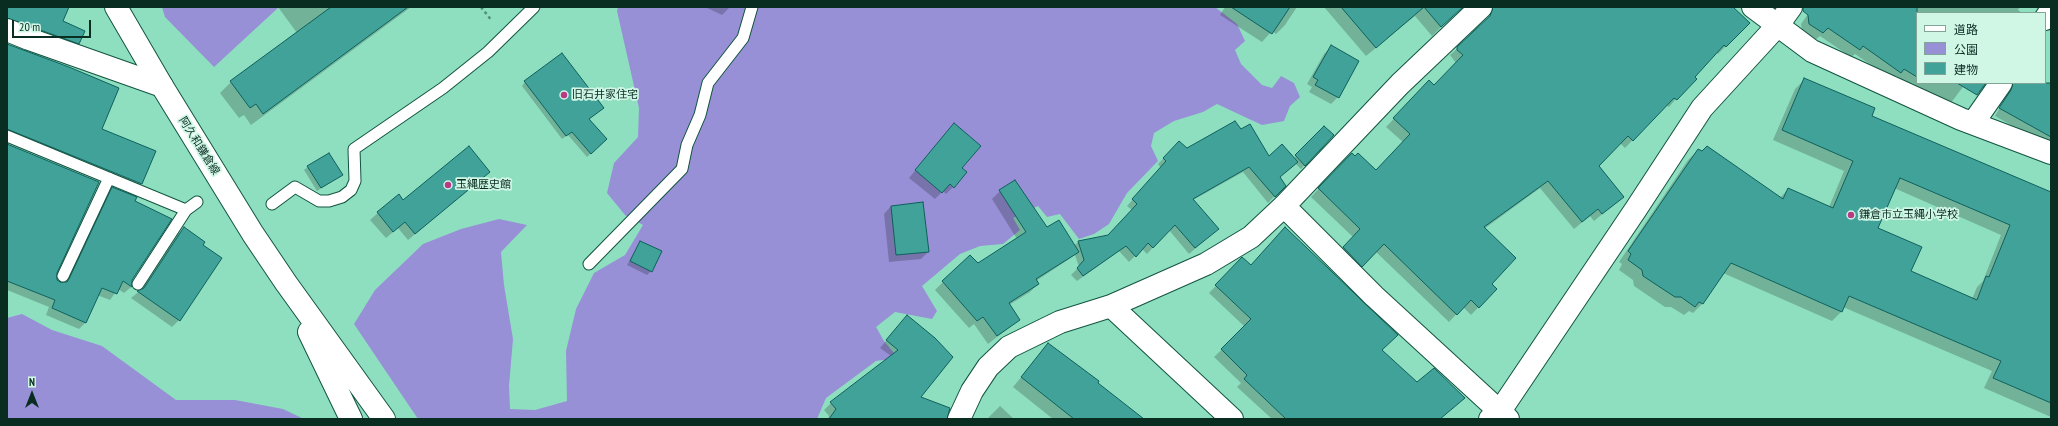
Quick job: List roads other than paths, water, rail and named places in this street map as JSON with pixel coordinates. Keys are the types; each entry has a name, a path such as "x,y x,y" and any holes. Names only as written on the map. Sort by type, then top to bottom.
{"street":[{"name":"阿久和鎌倉線","path":"116,7 162,86 253,234 384,419"},
{"path":"959,419 972,391 988,367 1009,347 1060,322 1111,306 1206,264 1251,237 1284,206 1400,84 1481,7"},
{"path":"1753,7 1812,51 1973,123 2051,153"},
{"path":"1284,206 1374,296 1499,416 1702,108 1778,25 1790,7"},
{"path":"7,30 162,86"},
{"path":"1973,123 2000,84"},
{"name":"阿久和鎌倉線","path":"286,282 351,419"},
{"path":"1111,306 1232,419"}],"lane":[{"path":"272,204 295,187 319,201 329,201 342,197 351,190 355,181 354,149 443,88 488,52 534,7"},
{"path":"589,264 682,169 687,145 700,115 708,83 743,38 752,7"},
{"path":"7,136 186,210"},
{"path":"64,276 109,178"},
{"path":"138,284 186,210 197,202"}],"place":[{"name":"旧石井家住宅","path":"564,95"},
{"name":"玉縄歴史館","path":"448,185"},
{"name":"鎌倉市立玉縄小学校","path":"1851,215"}]}
